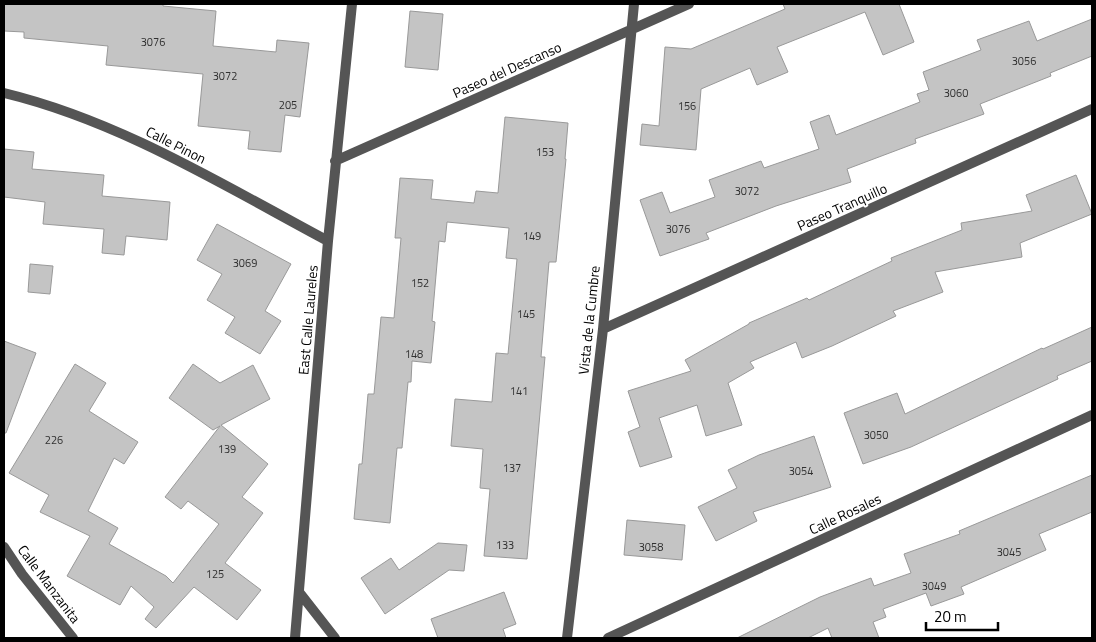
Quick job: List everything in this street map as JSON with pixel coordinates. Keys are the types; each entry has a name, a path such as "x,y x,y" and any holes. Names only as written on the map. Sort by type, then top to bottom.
{"street":[{"name":"East Calle Laureles","path":"295,638 335,161 352,4"},
{"name":"Vista de la Cumbre","path":"567,638 603,329 634,4"},
{"name":"Paseo del Descanso","path":"335,161 689,4"},
{"name":"Calle Pinon","path":"4,94 28,99 86,119 155,148 328,240"},
{"name":"Paseo Tranquillo","path":"603,329 1092,109"},
{"name":"Calle Rosales","path":"608,638 1092,415"},
{"name":"Calle Manzanita","path":"4,547 22,574 72,638"},
{"path":"299,592 335,638"}],"building":[{"path":"4,4 163,4 163,6 216,11 213,46 276,52 277,40 309,43 300,117 285,115 281,152 248,149 250,131 198,126 203,74 106,65 108,46 24,38 24,32 4,31"},
{"path":"783,4 899,4 914,42 883,55 865,12 777,47 788,72 757,85 750,68 701,89 696,150 640,145 642,124 659,126 665,47 691,49 785,9"},
{"path":"410,11 443,14 438,70 405,67"},
{"path":"1092,19 1092,56 1050,73 1051,76 980,104 984,114 915,139 916,143 847,169 851,182 776,206 706,233 709,239 660,256 640,200 662,192 670,213 715,197 709,180 761,161 764,168 819,149 810,122 829,115 836,135 920,102 917,94 929,90 923,72 981,50 977,40 1029,21 1037,41"},
{"path":"505,117 568,123 556,262 549,262 541,357 545,357 527,559 484,556 490,489 480,488 483,449 451,446 455,399 492,402 496,353 508,354 517,259 506,258 509,228 447,222 445,242 439,241 432,321 435,322 431,363 412,361 411,382 408,382 402,448 397,448 390,523 354,519 359,464 362,464 368,394 374,394 381,317 394,318 401,238 395,238 400,178 433,180 431,199 474,203 476,191 498,193"},
{"path":"4,149 34,152 32,169 104,175 102,196 170,202 167,240 126,236 124,255 102,253 104,229 43,224 45,202 4,197"},
{"path":"1076,175 1092,214 1020,243 1022,257 935,272 943,292 893,311 896,316 832,346 802,358 796,342 750,362 754,368 728,383 742,425 706,436 697,405 659,418 672,457 640,467 628,432 640,427 628,391 691,371 685,360 749,323 807,298 809,300 892,261 891,258 962,230 961,223 1032,211 1026,195"},
{"path":"217,224 291,264 265,311 281,321 260,354 225,333 235,317 207,300 222,274 197,260"},
{"path":"30,264 53,266 50,294 28,292"},
{"path":"1092,327 1092,361 1057,376 1058,379 911,447 863,464 844,413 897,393 905,414 1042,348"},
{"path":"4,341 36,353 6,433 4,433"},
{"path":"75,364 106,383 89,411 138,442 124,464 114,458 88,511 118,528 109,544 166,576 173,583 219,524 188,501 181,509 165,497 220,426 213,430 169,398 193,364 220,383 253,365 270,399 221,425 268,464 242,497 263,513 225,563 261,590 237,620 194,587 156,628 145,619 154,607 131,586 120,605 67,576 90,536 40,512 49,495 9,473"},
{"path":"814,436 831,487 753,512 757,521 716,541 698,507 737,488 728,470 759,455"},
{"path":"1092,475 1092,512 1039,534 1046,550 961,587 964,594 931,606 926,593 883,609 886,617 873,622 879,638 832,638 828,628 808,638 737,638 820,597 871,578 874,586 911,573 904,554 960,534 959,531"},
{"path":"627,520 685,525 682,560 624,555"},
{"path":"438,543 467,545 464,571 449,570 385,614 361,578 391,558 399,570"},
{"path":"504,592 516,624 503,629 506,638 438,638 431,619"}]}
